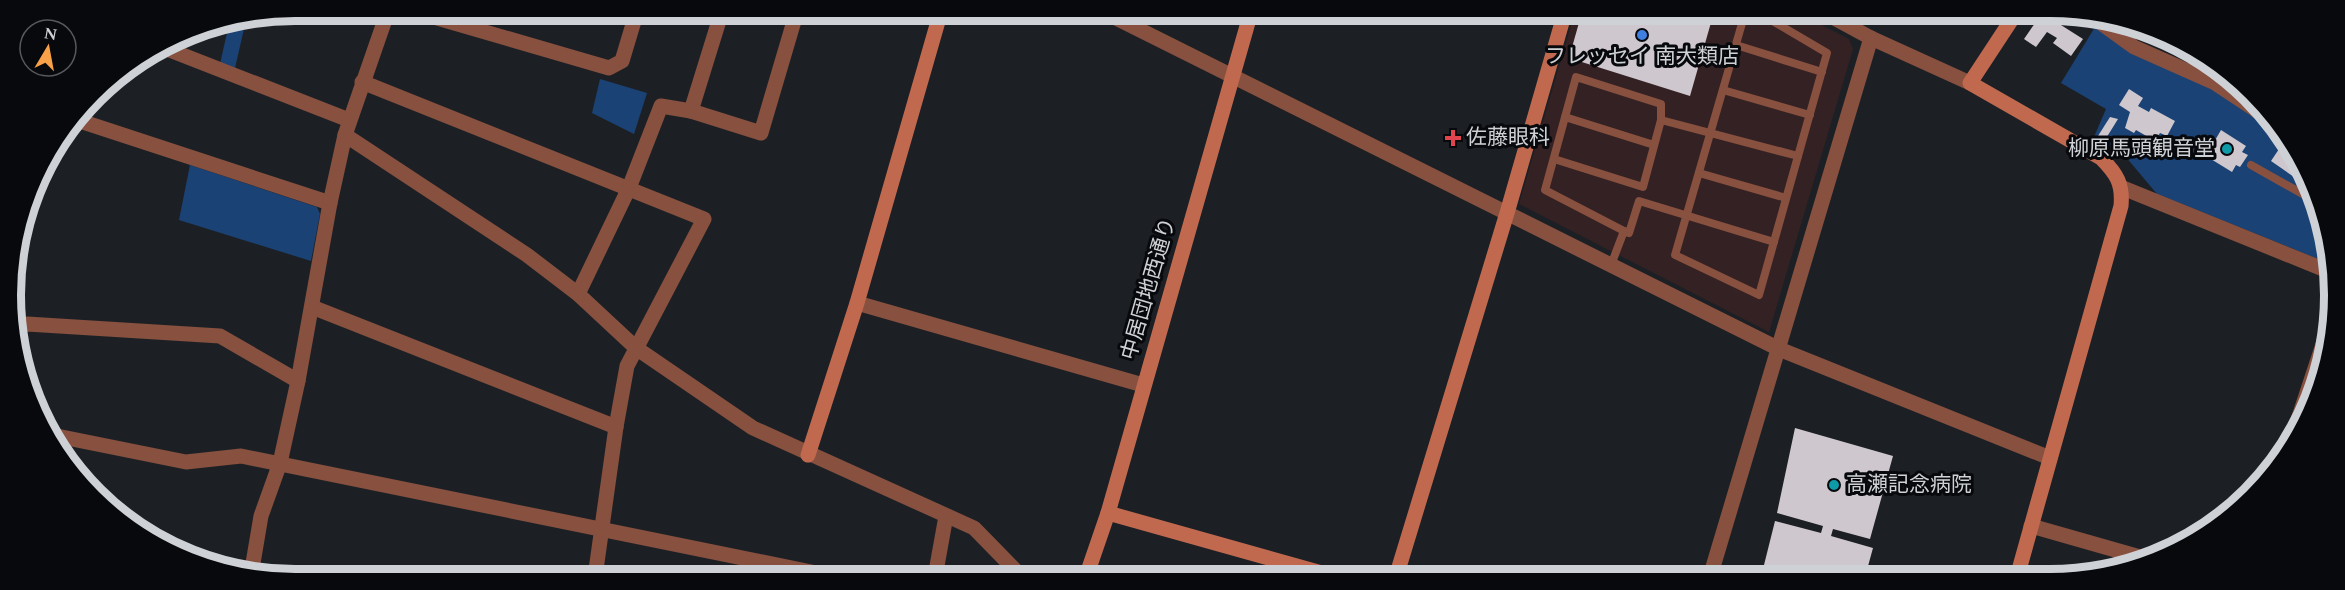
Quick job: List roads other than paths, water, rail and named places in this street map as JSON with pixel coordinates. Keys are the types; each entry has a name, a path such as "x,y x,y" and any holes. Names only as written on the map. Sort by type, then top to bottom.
{"street":[{"path":"252,566 261,516 280,463 298,381 330,203 345,135 382,21"},
{"path":"447,21 609,68 622,61 634,21"},
{"path":"692,111 719,21"},
{"path":"578,294 629,188 661,106 692,111 761,132 794,21"},
{"path":"808,455 857,303 938,21"},
{"path":"1122,21 1779,349 2050,458"},
{"name":"中居団地西通り","path":"1089,569 1108,513 1248,21"},
{"path":"1398,569 1507,213 1561,21"},
{"path":"1840,21 1871,38 1970,83 2102,158 2116,172 2122,188 2121,206 2018,569"},
{"path":"1970,83 2011,21"},
{"path":"2106,27 2134,47 2216,83 2246,103"},
{"path":"1712,569 1871,38"},
{"path":"171,50 254,80 349,120"},
{"path":"362,82 704,219 627,366 596,569"},
{"path":"83,122 330,203"},
{"path":"345,135 527,255 578,294 636,348 753,428 808,455 974,528 1014,569"},
{"path":"2122,188 2323,269"},
{"path":"857,303 1143,385"},
{"path":"312,308 616,427"},
{"path":"23,326 38,324 220,336 298,381"},
{"path":"61,437 186,462 241,456 280,463 796,569"},
{"path":"1108,513 1307,569"},
{"path":"936,569 946,516"},
{"path":"2031,526 2134,555"}],"lane":[{"path":"1743,21 1675,255 1759,295 1827,53 1773,21"},
{"path":"1736,45 1822,72"},
{"path":"1576,77 1661,104 1661,120 1629,233 1545,190 1565,117 1576,77"},
{"path":"1723,90 1810,115"},
{"path":"1565,117 1654,145"},
{"path":"1661,120 1798,156"},
{"path":"1554,159 1643,187"},
{"path":"2251,165 2305,195"},
{"path":"1699,173 1786,198"},
{"path":"1639,201 1774,242"},
{"path":"1611,265 1624,231"}],"place":[{"name":"フレッセイ 南大類店","path":"1642,35"},
{"name":"佐藤眼科","path":"1453,138"},
{"name":"柳原馬頭観音堂","path":"2227,149"},
{"name":"高瀬記念病院","path":"1834,485"}]}
